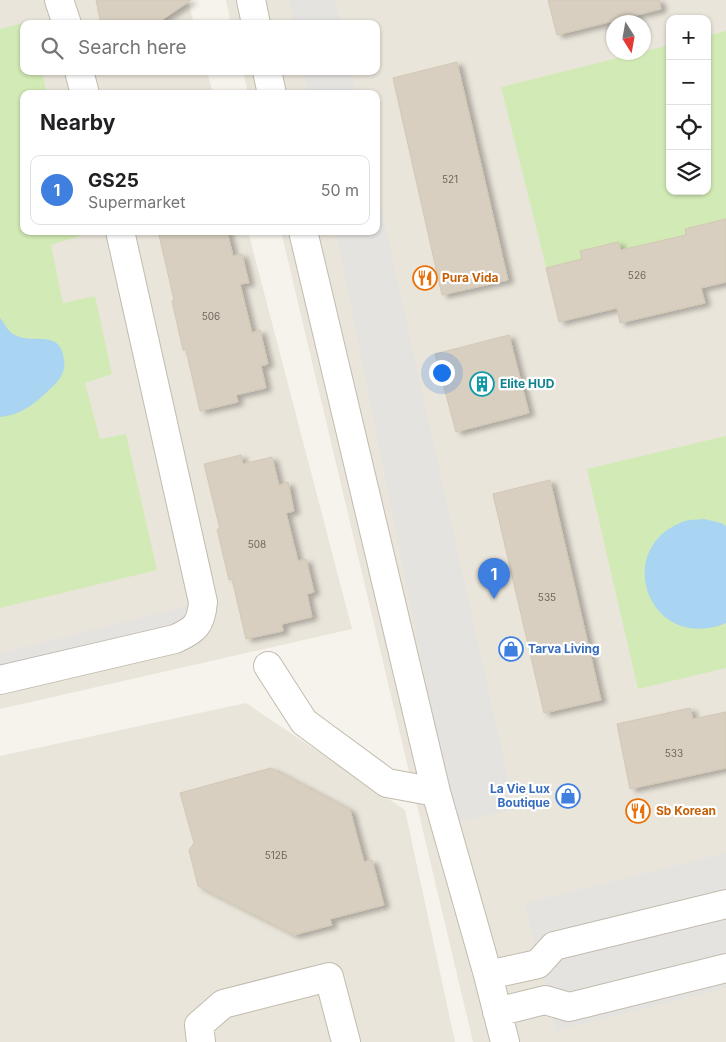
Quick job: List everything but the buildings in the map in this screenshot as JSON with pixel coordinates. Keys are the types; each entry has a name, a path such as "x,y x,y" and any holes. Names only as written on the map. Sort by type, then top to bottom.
{"lane":[{"path":"59,0 65,20"},
{"path":"251,0 255,20"},
{"path":"80,75 84,90"},
{"path":"268,75 271,90"},
{"path":"0,680 175,639 193,630 202,616 203,602 121,235"},
{"path":"304,235 436,792 505,1042"},
{"path":"268,666 304,722 387,783 436,792"},
{"path":"488,975 538,964 554,946 726,904"},
{"path":"497,1012 545,1000 569,1007 726,968"},
{"path":"201,1042 199,1025 223,1004 329,977 346,1042"}],"shaded area":[{"path":"0,0 188,0 193,20 20,20 20,75 208,75 212,90 20,90 20,235 249,235 352,629 0,709"},
{"path":"226,0 726,0 726,1042 473,1042 282,235 380,235 380,90 247,90 244,75 380,75 380,20 230,20"},
{"path":"289,0 335,0 340,20 293,20"},
{"path":"305,75 352,75 355,90 307,90"},
{"path":"380,202 515,809 454,823 337,235 380,235"},
{"path":"203,602 209,626 0,678 0,653"},
{"path":"246,703 405,810 455,1042 0,1042 0,756"},
{"path":"726,853 726,988 556,1031 524,903"}],"green space":[{"path":"20,24 20,75 43,75 46,90 20,90 20,235 80,235 51,245 63,303 95,296 112,374 85,383 100,439 126,434 157,570 0,608 0,29"},
{"path":"726,31 726,227 547,271 501,87 610,60 651,60 651,50 666,46 666,195 711,195 711,35"},
{"path":"726,436 726,668 638,689 587,469"}],"water":[{"path":"0,318 8,330 15,335 22,338 45,339 58,344 62,350 64,364 60,378 41,398 22,411 0,417"},
{"path":"704,519 726,526 726,623 699,629 677,624 659,612 648,594 645,573 649,552 662,534 685,521"}],"place":[{"name":"Pura Vida","path":"425,278"},
{"name":"Elite HUD","path":"482,384"},
{"name":"GS25","path":"494,599"},
{"name":"Tarva Living","path":"511,649"},
{"name":"La Vie Lux Boutique","path":"568,796"},
{"name":"Sb Korean","path":"638,811"}]}
